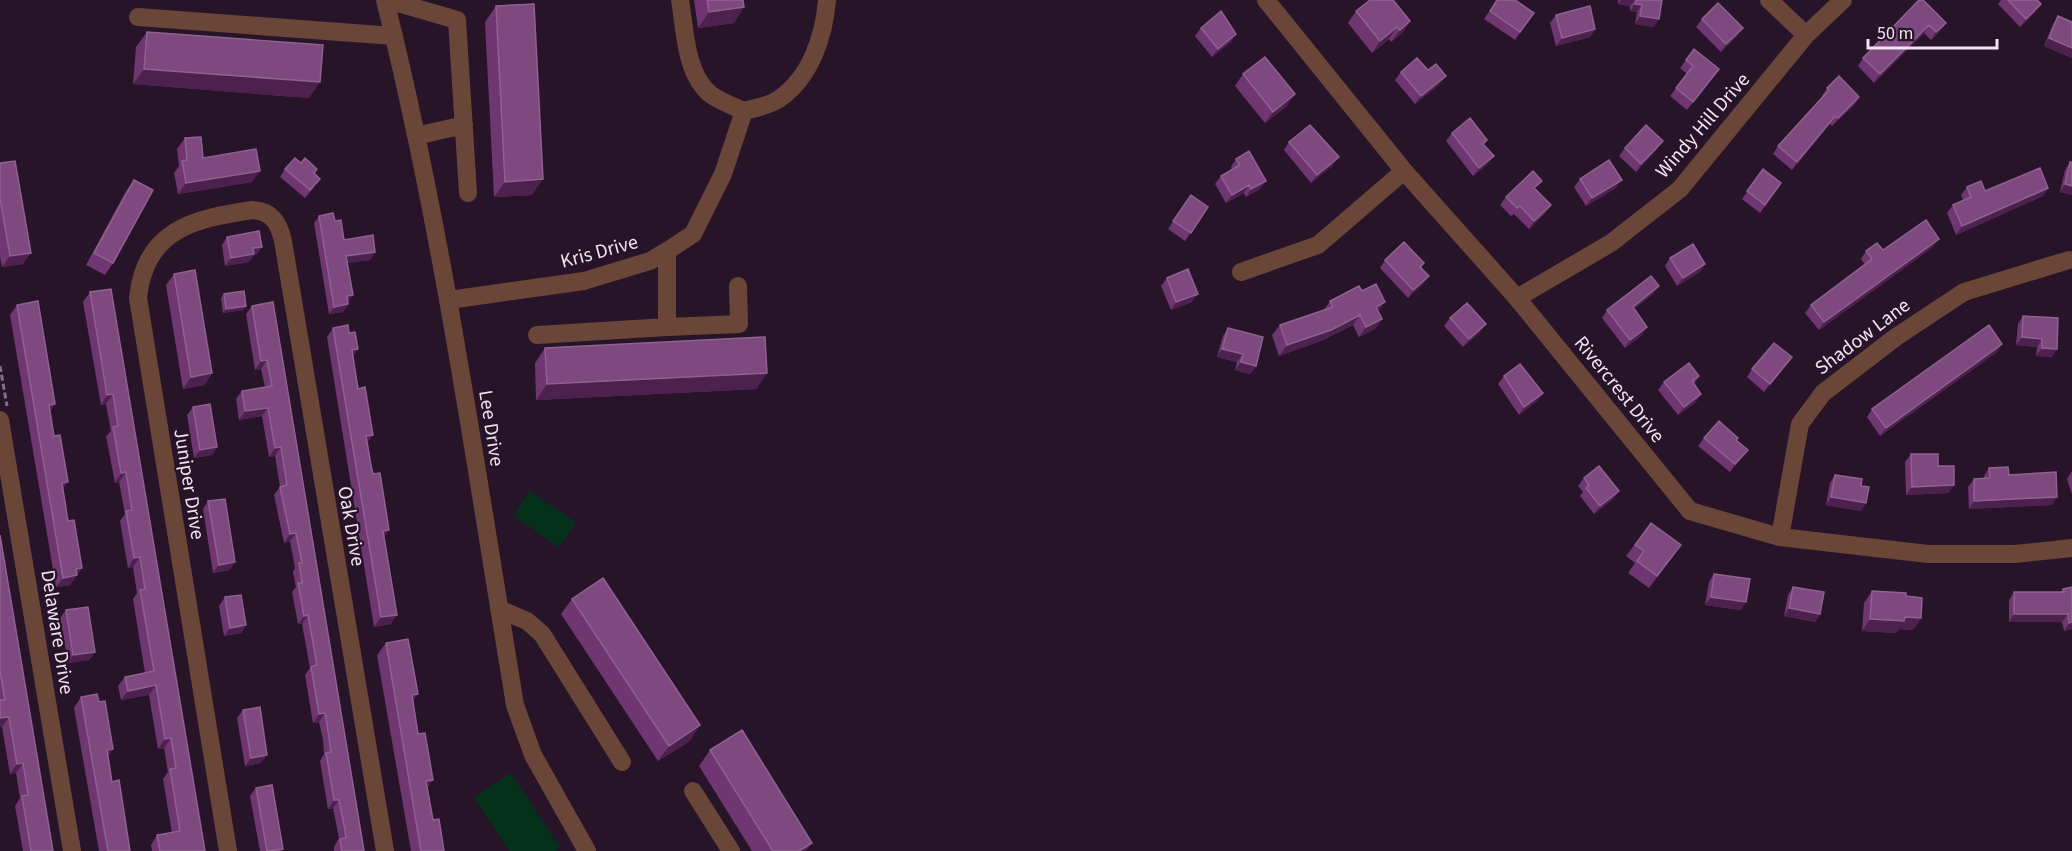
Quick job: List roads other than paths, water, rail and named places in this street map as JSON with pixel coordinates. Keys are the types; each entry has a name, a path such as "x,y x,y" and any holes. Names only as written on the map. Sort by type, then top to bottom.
{"street":[{"name":"Lee Drive","path":"386,0 449,300 514,705 537,764 587,851"},
{"path":"386,0 457,20 468,193"},
{"path":"680,0 691,62 701,84 711,95 744,111 779,99 794,86 813,57 825,25 827,0"},
{"name":"Rivercrest Drive","path":"1266,0 1404,171 1517,298 1690,511 1780,537 1928,554 2015,554 2072,548"},
{"path":"1769,0 1806,35"},
{"name":"Windy Hill Drive","path":"1517,298 1611,243 1680,189 1806,35 1843,0"},
{"path":"138,16 394,36"},
{"name":"Kris Drive","path":"449,300 585,281 650,261 667,251 693,234 723,174 744,111"},
{"path":"416,136 464,125"},
{"path":"1241,272 1318,245 1404,171"},
{"name":"Juniper Drive","path":"228,851 138,298 143,270 149,258 157,247 178,228 213,216 252,210 267,213"},
{"name":"Oak Drive","path":"267,213 278,224 283,241 385,851"},
{"path":"667,251 667,327"},
{"name":"Shadow Lane","path":"1780,537 1800,424 1822,393 1896,337 1964,292 2069,260"},
{"path":"537,335 739,324 738,286"},
{"name":"Delaware Drive","path":"0,420 72,851"},
{"path":"499,609 527,621 542,634 622,762"},
{"path":"693,791 731,851"}]}
